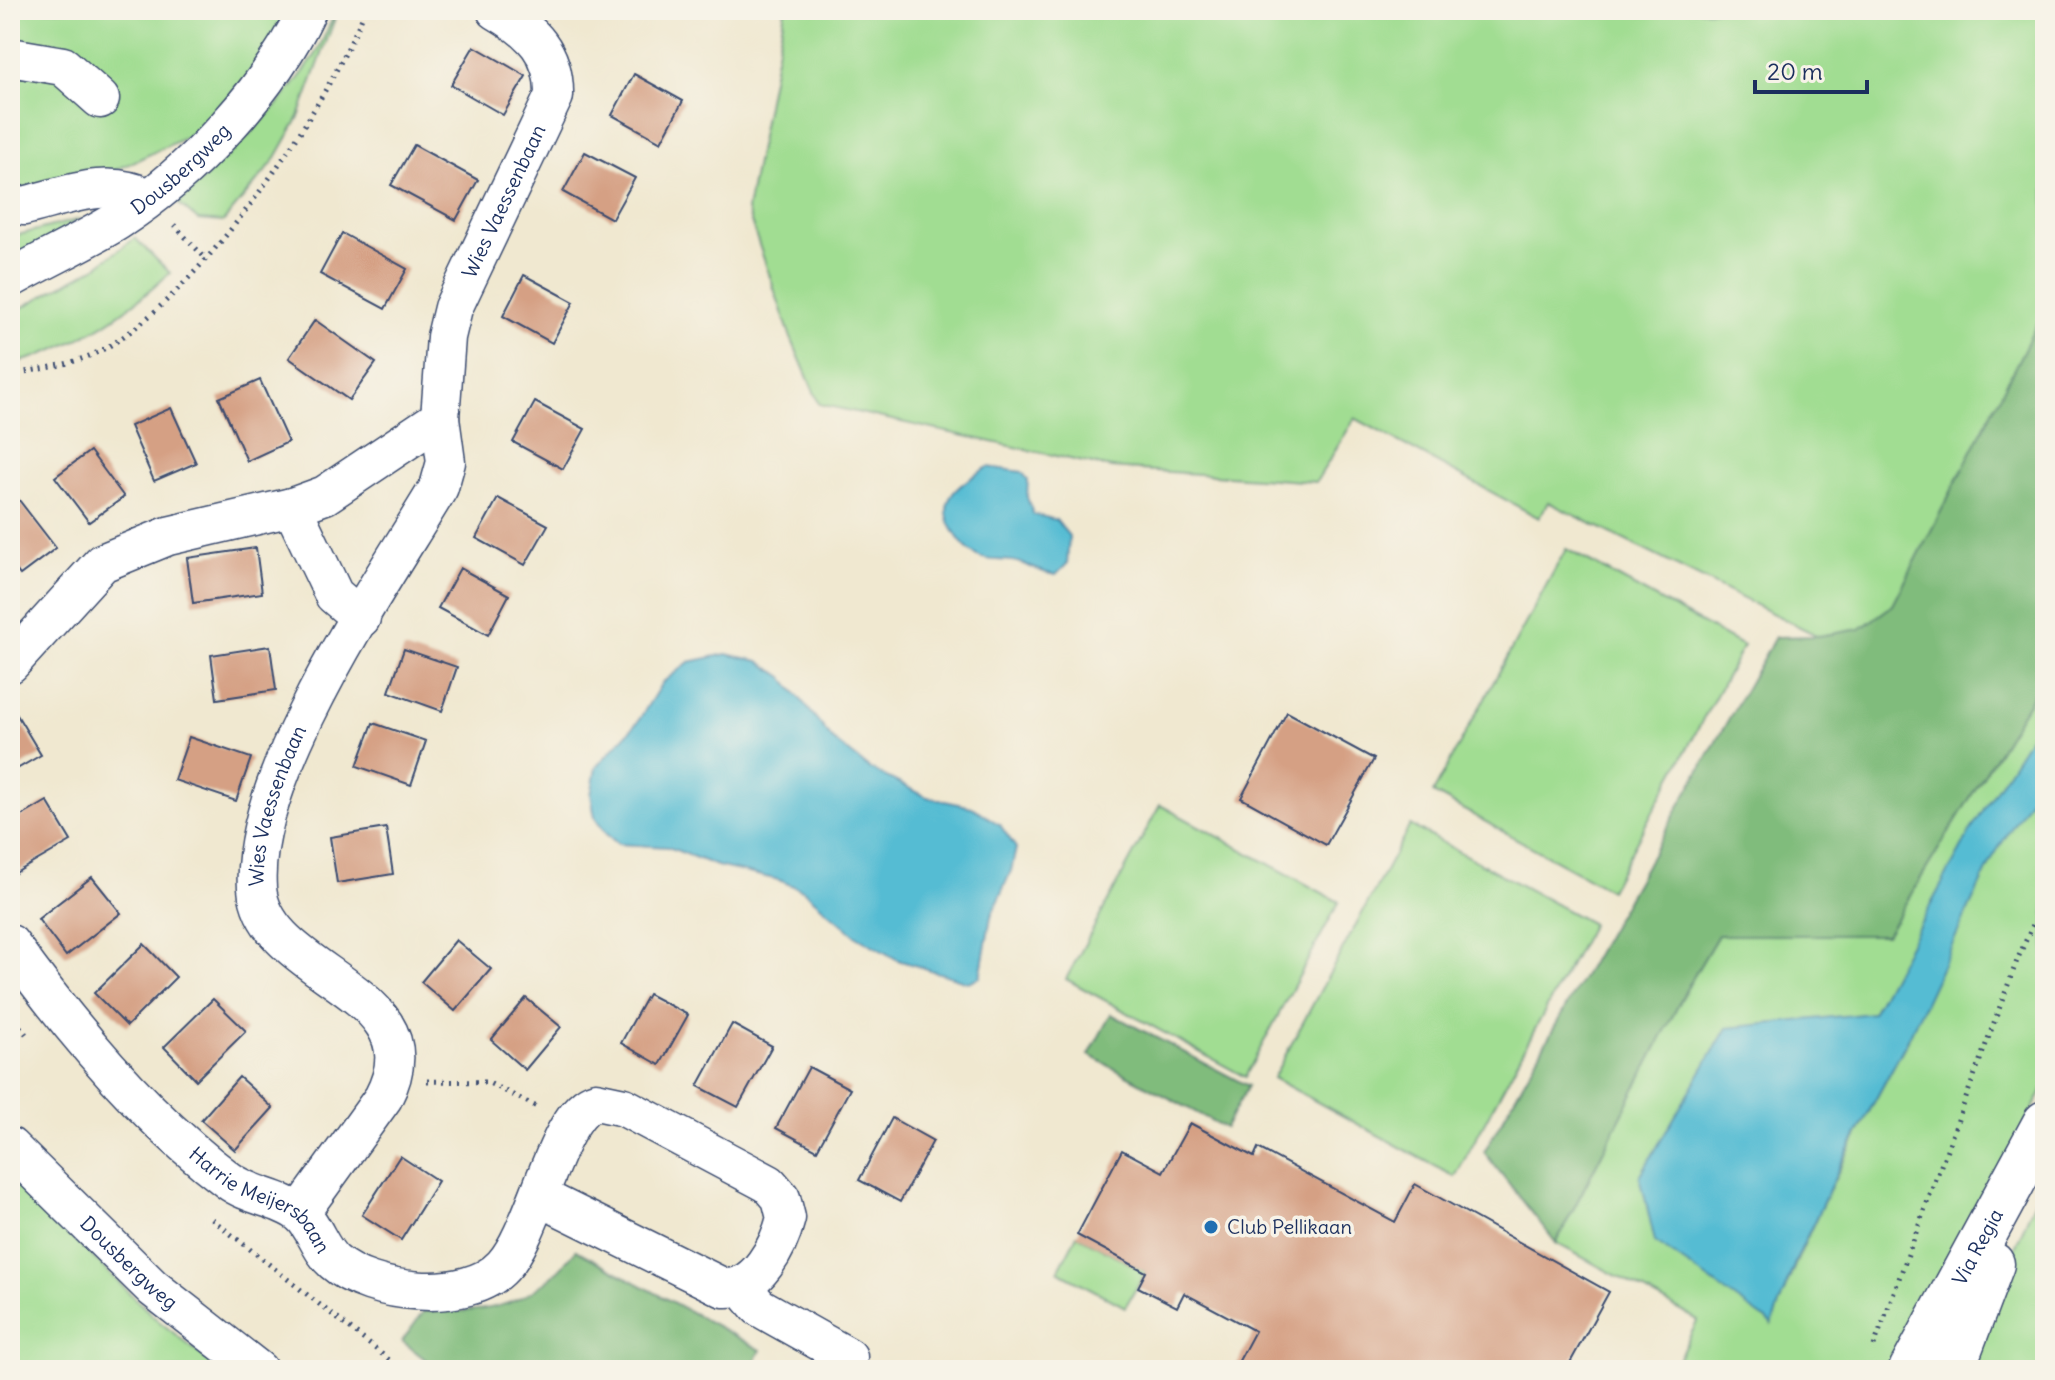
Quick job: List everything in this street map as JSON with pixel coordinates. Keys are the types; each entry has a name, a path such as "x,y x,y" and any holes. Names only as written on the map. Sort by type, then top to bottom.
{"main road":[{"name":"Via Regia","path":"1911,1370 2045,1124"},
{"name":"Via Regia","path":"1952,1370 2045,1124"}],"street":[{"name":"Dousbergweg","path":"10,279 117,220 148,198 196,156 273,71 307,10"},
{"name":"Wies Vaessenbaan","path":"390,1081 392,1050 378,1014 288,943 272,924 258,892 259,850 275,788 316,695 439,487 446,462 440,418 446,337 453,308 554,96 552,67 539,41 496,10"},
{"path":"10,57 63,66 100,99"},
{"path":"24,206 108,188 122,188 148,198"},
{"path":"10,664 102,563 168,536 292,507 325,495 440,418"},
{"path":"292,507 328,586 361,618"},
{"name":"Harrie Meijersbaan","path":"10,944 50,997 140,1102 237,1186 300,1213 321,1248 350,1274 402,1290 451,1288 483,1282 503,1266 526,1232 548,1168 579,1110 596,1101 615,1103 769,1184 778,1192 786,1211 784,1226 759,1271 741,1286"},
{"path":"300,1213 372,1114 390,1081"},
{"name":"Dousbergweg","path":"10,1147 153,1288 258,1370"},
{"path":"540,1197 718,1286 741,1286 759,1307 848,1357 841,1370"}],"path":[{"path":"10,374 68,363 112,344 154,313 206,259 307,119 365,10"},
{"path":"1872,1353 2018,958 2045,898"},
{"path":"390,1081 487,1082 521,1098"}],"green space":[{"path":"10,10 295,10 246,81 193,134 114,171 10,191"},
{"path":"338,10 299,117 274,161 223,222 198,220 178,203 252,132 302,75"},
{"path":"785,10 2045,10 2045,640 1818,636 1548,502 1539,518 1355,418 1316,482 1111,468 819,404 791,338 747,210"},
{"path":"80,219 10,262 10,237"},
{"path":"135,238 170,273 96,329 56,349 10,365 10,314 96,267"},
{"path":"2045,308 2045,675 1886,935 1718,935 1689,984 1556,1243 1484,1152 1775,637 1818,636 1860,629 1893,605"},
{"path":"1566,549 1743,646 1610,890 1433,793"},
{"path":"2045,675 2045,1085 1900,1370 1673,1370 1698,1320 1556,1243 1689,984 1718,935 1886,935","holes":["1727,1028 1908,1040 1835,1179 1772,1323"]},
{"path":"1160,805 1339,902 1245,1077 1066,979"},
{"path":"1410,825 1592,924 1455,1177 1273,1078"},
{"path":"1111,1014 1248,1086 1225,1128 1089,1055"},
{"path":"10,1176 155,1318 220,1370 10,1370"},
{"path":"2045,1176 2045,1370 1964,1370"},
{"path":"1077,1235 1146,1272 1125,1307 1058,1271"},
{"path":"576,1250 761,1350 750,1370 439,1370 402,1341 424,1311 491,1308 527,1295 560,1269"}],"water":[{"path":"988,467 1022,472 1028,480 1027,497 1033,514 1056,520 1069,536 1067,564 1056,575 1015,562 982,558 969,551 957,536 948,517 950,499 962,485"},
{"path":"726,654 759,661 783,677 833,740 870,769 927,797 972,807 1000,825 1016,848 1011,871 991,916 980,977 968,982 898,960 855,935 803,890 779,880 717,866 668,847 618,844 606,834 595,818 591,795 596,767 637,723 662,683 689,662"},
{"path":"2045,713 2045,775 1993,857 1908,1039 1842,1162 1796,1260 1772,1324 1655,1242 1640,1176 1727,1028 1872,1013 1975,823"}],"building":[{"path":"474,46 526,76 503,115 451,85"},
{"path":"634,74 683,101 661,142 612,115"},
{"path":"414,145 478,180 456,220 391,185"},
{"path":"585,152 635,178 612,219 563,192"},
{"path":"342,233 407,269 385,309 320,274"},
{"path":"524,275 574,302 552,343 503,316"},
{"path":"315,320 376,363 349,400 289,358"},
{"path":"260,380 288,442 247,461 219,398"},
{"path":"535,402 585,429 563,469 513,442"},
{"path":"171,408 196,463 154,481 130,426"},
{"path":"90,451 124,497 89,522 55,477"},
{"path":"498,498 548,525 525,565 476,538"},
{"path":"19,500 56,548 20,575 10,562 10,507"},
{"path":"256,548 262,593 193,603 187,558"},
{"path":"460,568 509,595 488,635 438,608"},
{"path":"270,646 276,690 217,699 211,655"},
{"path":"404,649 457,667 442,711 389,692"},
{"path":"1287,712 1374,759 1326,845 1241,798"},
{"path":"17,715 41,755 10,773 10,720"},
{"path":"373,723 426,741 411,785 357,766"},
{"path":"189,737 251,758 236,801 174,780"},
{"path":"47,801 71,841 10,876 10,823"},
{"path":"386,828 393,874 337,883 330,837"},
{"path":"92,877 121,913 66,956 38,919"},
{"path":"456,940 491,969 455,1011 421,982"},
{"path":"144,944 176,977 127,1026 94,993"},
{"path":"648,994 688,1015 660,1065 621,1043"},
{"path":"526,998 561,1027 525,1070 491,1040"},
{"path":"213,999 246,1031 196,1080 164,1047"},
{"path":"732,1024 772,1046 738,1107 698,1086"},
{"path":"809,1067 850,1089 817,1150 776,1128"},
{"path":"239,1077 273,1108 235,1150 201,1120"},
{"path":"892,1118 933,1141 900,1202 859,1180"},
{"path":"1190,1123 1254,1157 1258,1148 1395,1222 1415,1184 1609,1292 1566,1370 1234,1370 1255,1331 1184,1293 1177,1307 1138,1287 1146,1272 1077,1235 1122,1150 1163,1172"},
{"path":"400,1156 438,1181 401,1240 362,1215"}],"place":[{"name":"Club Pellikaan","path":"1211,1227"}]}
